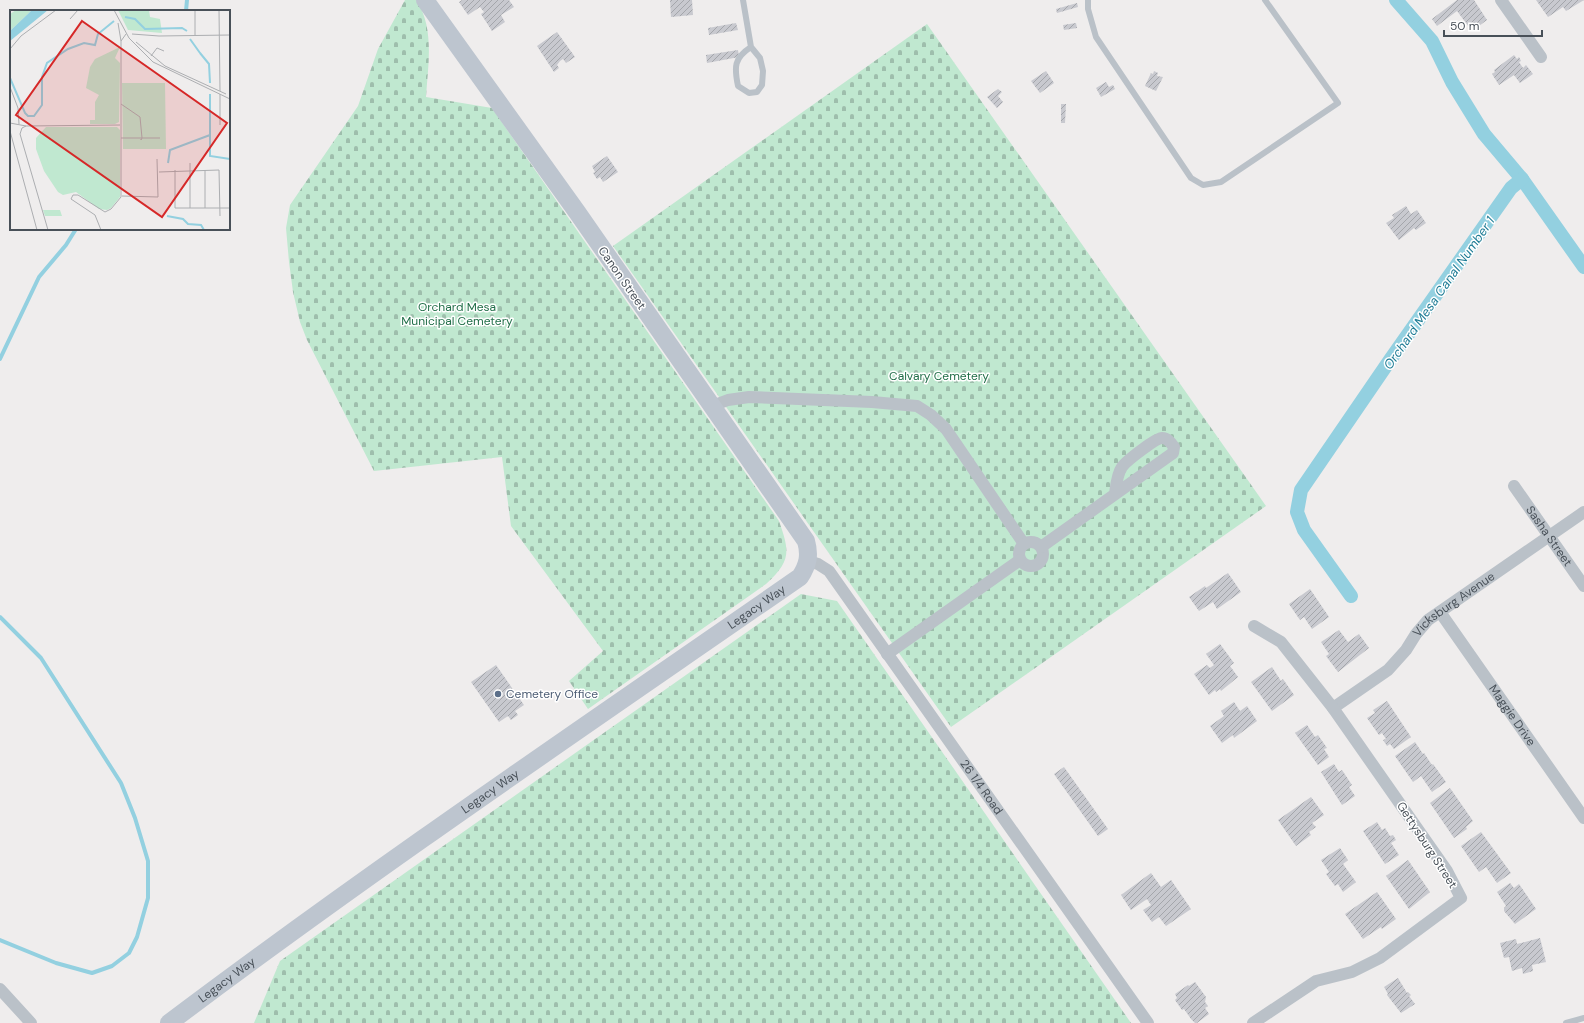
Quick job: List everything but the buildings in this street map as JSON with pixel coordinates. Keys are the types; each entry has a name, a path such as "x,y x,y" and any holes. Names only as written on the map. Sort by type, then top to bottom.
{"street":[{"name":"Canon Street","path":"426,0 577,212 806,541 809,550 808,560"},
{"path":"1501,0 1541,57"},
{"path":"712,406 728,400 749,397 872,402 917,406 931,415 946,429 1024,544"},
{"path":"1041,547 1173,453 1174,447 1168,440 1162,438 1154,440 1122,467 1115,494"},
{"name":"Sasha Street","path":"1514,486 1584,586"},
{"name":"Vicksburg Avenue","path":"1333,708 1388,670 1406,650 1416,634 1424,625 1440,612 1584,512"},
{"path":"1036,542 1041,547 1043,553 1042,559 1038,564 1032,566 1025,565 1020,560 1020,549 1024,544 1036,542"},
{"name":"26 1/4 Road","path":"808,560 829,570 1148,1023"},
{"name":"Legacy Way","path":"169,1023 347,891 800,577 808,560"},
{"path":"888,654 1020,560"},
{"name":"Maggie Drive","path":"1440,612 1584,818"},
{"name":"Gettysburg Street","path":"1253,1023 1316,981 1352,972 1380,958 1461,898 1447,871 1333,708 1282,642 1254,626"},
{"path":"0,989 31,1023"}],"lane":[{"path":"743,0 751,47 760,58 763,71 762,85 757,92 749,93 738,86 735,72 736,62 744,52 751,47"},
{"path":"1088,0 1088,9 1096,37 1191,178 1203,185 1221,182 1338,103 1265,0"},
{"path":"1566,1023 1584,1018"}],"green space":[{"name":"Orchard Mesa Municipal Cemetery","path":"405,0 416,0 426,22 429,60 426,97 492,108 779,521 785,541 786,556 784,562 780,569 766,584 588,709 569,681 603,651 511,526 502,457 374,471 307,340 300,322 293,292 286,228 290,205 358,106 378,49"},
{"name":"Calvary Cemetery","path":"927,24 1266,506 951,727 613,246"},
{"path":"801,594 837,601 1131,1023 254,1023 280,961"}],"waterway":[{"path":"186,10 187,0"},
{"name":"Orchard Mesa Canal Number 1","path":"1396,0 1432,41 1452,82 1484,134 1522,179 1584,267"},
{"name":"Orchard Mesa Canal Number 1","path":"1351,596 1304,530 1297,512 1301,490 1511,188 1522,179"},
{"path":"0,359 39,277 66,245 75,230"},
{"path":"0,617 41,658 121,783 135,818 148,861 148,898 137,937 129,953 112,966 92,973 56,963 0,940"}],"place":[{"name":"Cemetery Office","path":"498,694"}]}
